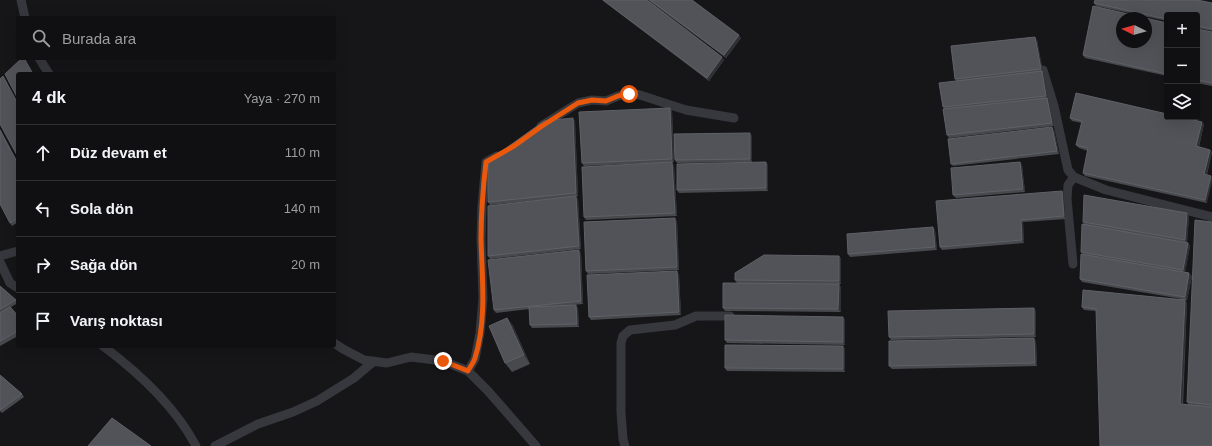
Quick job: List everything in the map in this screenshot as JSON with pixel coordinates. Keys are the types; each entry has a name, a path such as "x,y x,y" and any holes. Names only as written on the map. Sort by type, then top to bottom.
{"street":[{"path":"21,0 25,16"},
{"path":"40,60 48,72"},
{"path":"1043,70 1054,106 1068,170 1074,177 1106,190 1212,217"},
{"path":"536,130 578,103 592,100 606,101 618,96 629,94 640,95 686,110 734,118"},
{"path":"468,371 475,359 484,298 481,238 486,162 503,152"},
{"path":"1073,264 1067,199 1068,185 1074,177"},
{"path":"0,256 16,252"},
{"path":"0,262 10,283 16,287"},
{"path":"625,446 621,412 621,343 623,336 630,330 675,325 696,316 730,316"},
{"path":"336,344 364,360 387,363 411,356 443,361 468,371 488,391 536,446"},
{"path":"106,348 161,396 179,419 196,446"},
{"path":"215,446 258,424 293,412 317,401 354,378 374,361"}],"building":[{"path":"603,0 647,0 722,57 707,78"},
{"path":"650,0 692,0 739,35 724,55"},
{"path":"1095,0 1197,0 1212,3 1212,29 1200,27 1200,12 1164,12 1164,18 1152,16 1152,12 1135,12 1094,3"},
{"path":"1093,6 1119,12 1116,12 1116,48 1152,48 1152,19 1164,22 1164,73 1083,55"},
{"path":"1200,30 1212,32 1212,83 1200,81"},
{"path":"1035,37 1041,69 955,79 951,46"},
{"path":"20,60 25,60 32,72 16,72 16,95 5,74"},
{"path":"1042,71 1046,96 943,107 939,83"},
{"path":"3,76 16,100 16,153 0,124 0,79"},
{"path":"1076,93 1164,113 1164,120 1194,120 1202,122 1196,146 1210,150 1204,174 1211,176 1205,200 1083,173 1088,148 1076,145 1082,121 1070,118"},
{"path":"1047,98 1052,123 947,135 943,109"},
{"path":"670,108 672,159 582,163 579,112"},
{"path":"573,118 576,193 488,202 488,161 544,121"},
{"path":"1052,127 1057,151 951,164 948,139"},
{"path":"0,130 16,160 16,219 10,223 0,204"},
{"path":"750,133 750,159 675,160 674,134"},
{"path":"672,162 675,213 584,217 582,167"},
{"path":"766,162 766,188 677,190 677,164"},
{"path":"1020,162 1023,189 953,195 951,168"},
{"path":"1062,191 1064,216 1021,220 1022,240 940,247 936,201"},
{"path":"1084,195 1187,213 1185,240 1083,222"},
{"path":"576,196 579,246 488,256 488,206"},
{"path":"675,218 677,267 586,271 584,222"},
{"path":"1195,220 1212,222 1212,405 1187,402"},
{"path":"1082,224 1188,243 1183,270 1081,252"},
{"path":"933,227 935,247 848,254 847,234"},
{"path":"579,250 581,301 494,310 488,260"},
{"path":"1081,254 1189,273 1185,297 1080,279"},
{"path":"764,255 839,256 839,281 735,280 735,273"},
{"path":"677,271 679,312 589,317 587,275"},
{"path":"723,283 839,284 838,309 723,308"},
{"path":"0,286 16,300 0,309"},
{"path":"1083,290 1185,300 1180,404 1212,407 1212,446 1100,446 1096,309 1082,307"},
{"path":"576,305 577,324 530,325 529,307"},
{"path":"10,307 16,314 16,332 0,341 0,313"},
{"path":"1034,308 1034,334 889,337 888,311"},
{"path":"725,315 843,317 843,342 725,340"},
{"path":"507,318 524,355 505,363 489,326"},
{"path":"1034,338 1035,363 889,366 889,341"},
{"path":"725,345 843,346 843,369 725,368"},
{"path":"0,375 22,394 0,410"},
{"path":"112,418 151,446 88,446"}],"route":[{"path":"443,361 468,371 475,359 484,298 481,238 486,162 514,146 578,103 592,100 606,101 618,96 629,94"}]}
